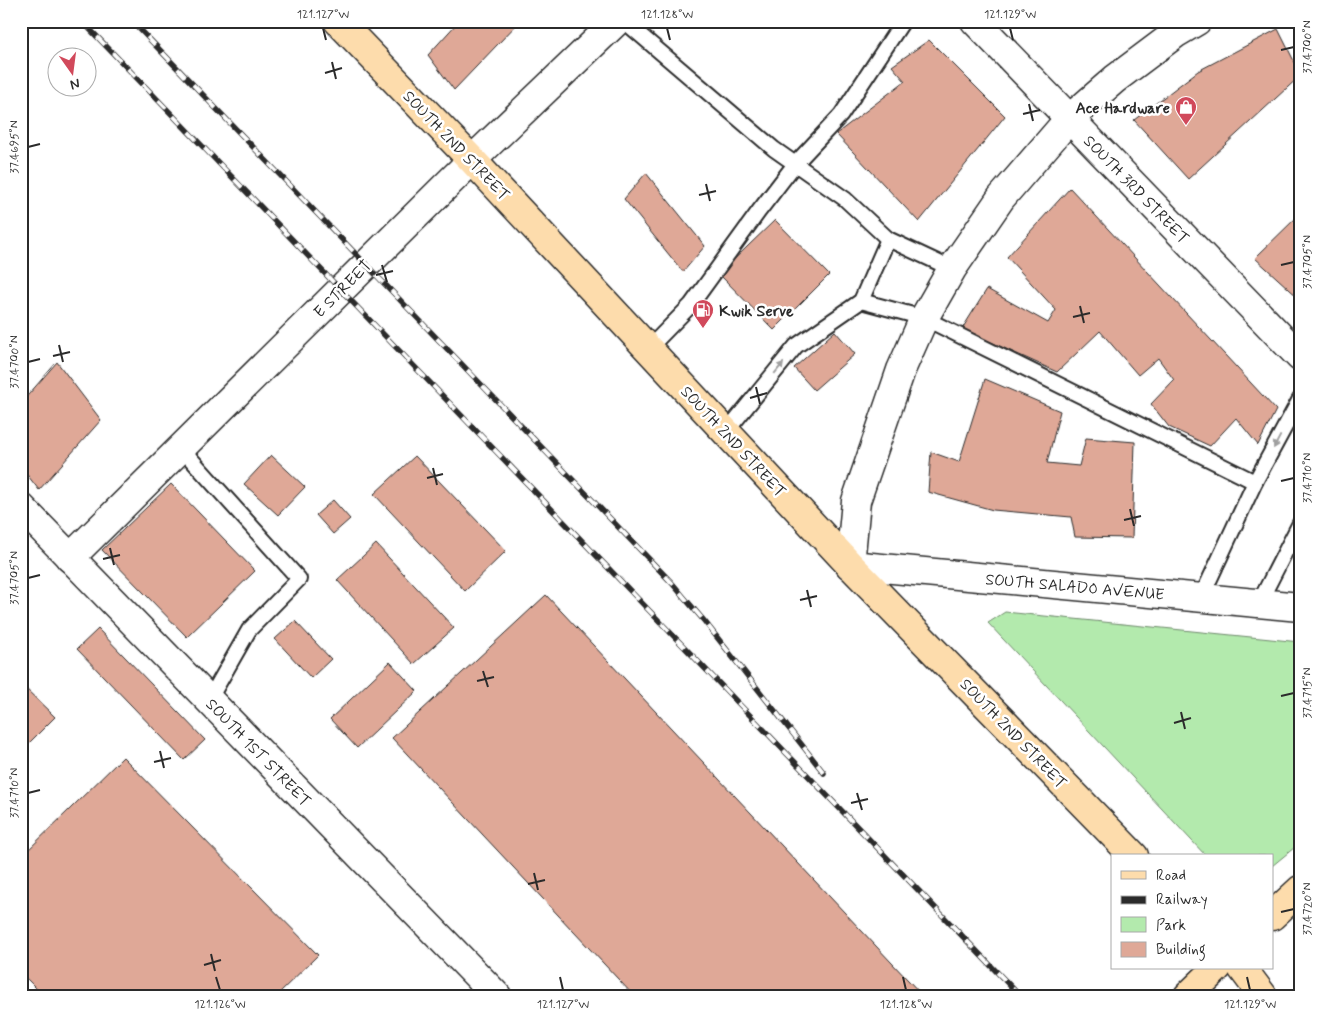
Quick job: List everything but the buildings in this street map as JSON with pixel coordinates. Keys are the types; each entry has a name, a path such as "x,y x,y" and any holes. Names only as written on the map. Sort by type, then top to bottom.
{"main road":[{"name":"SOUTH 2ND STREET","path":"338,21 472,160 850,565 1132,854"},
{"path":"1274,914 1300,890"},
{"path":"1188,996 1215,970"},
{"path":"1244,970 1263,996"}],"street":[{"name":"E STREET","path":"70,558 472,160 617,21"},
{"name":"SOUTH 3RD STREET","path":"975,21 1300,358"},
{"path":"850,565 856,501 901,370 924,318 952,269 1001,198 1069,119 1115,79 1176,34 1197,21"},
{"name":"SOUTH 1ST STREET","path":"21,507 209,700 486,992"},
{"name":"SOUTH SALADO AVENUE","path":"850,565 1300,607"}],"lane":[{"path":"624,21 774,149 845,199 888,239 952,269"},
{"path":"648,349 691,305 795,164 841,115 904,21"},
{"path":"726,432 796,346 861,301 888,239"},
{"path":"861,301 924,318 1255,482"},
{"path":"1201,598 1255,482 1300,399"},
{"path":"181,448 298,579 249,630 209,700"},
{"path":"1259,603 1300,523"}],"green space":[{"path":"1005,612 1300,642 1300,843 1274,864 1274,854 1204,854 988,623"}],"railway":[{"path":"82,21 1020,996"},
{"path":"132,21 672,583 824,773"}],"place":[{"name":"Ace Hardware","path":"1186,126"},
{"name":"Kwik Serve","path":"703,329"}]}
